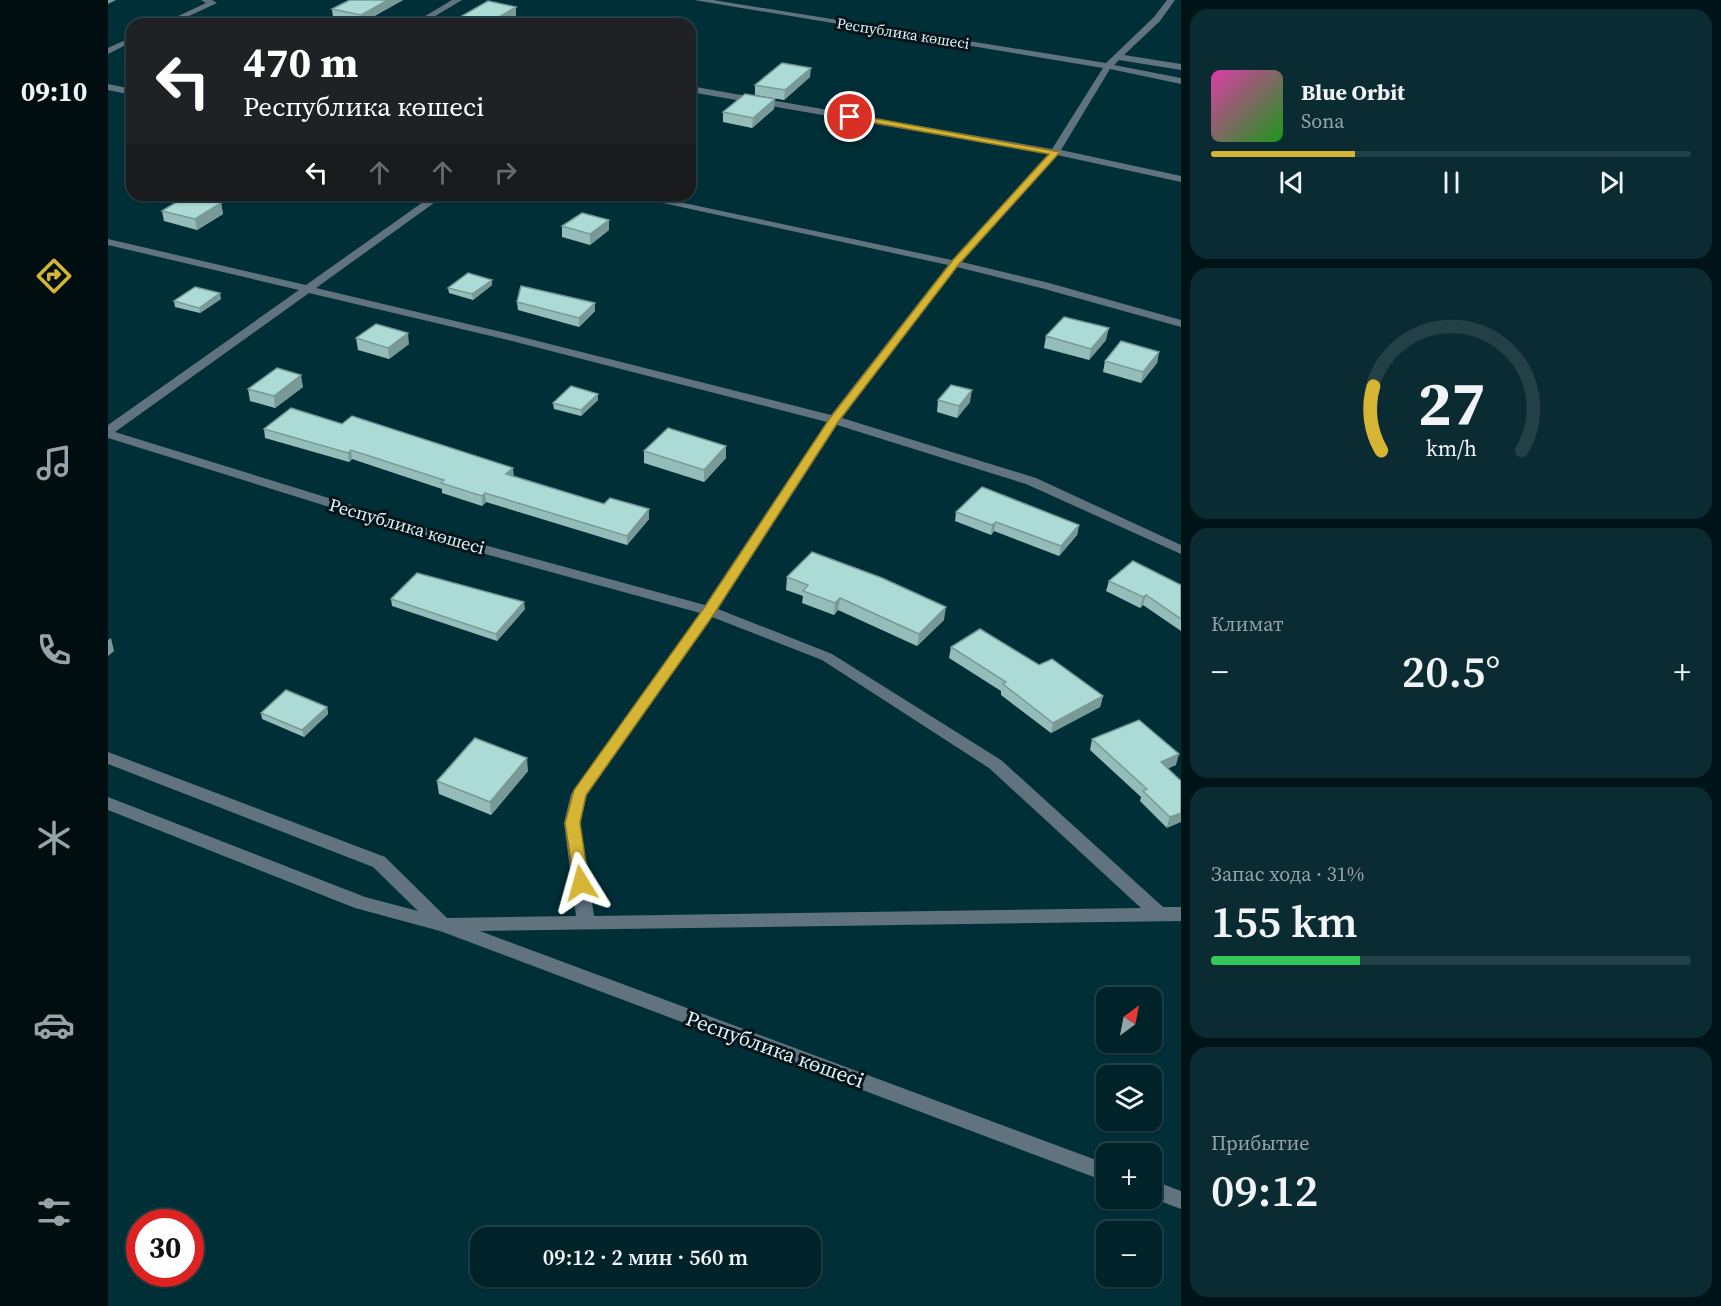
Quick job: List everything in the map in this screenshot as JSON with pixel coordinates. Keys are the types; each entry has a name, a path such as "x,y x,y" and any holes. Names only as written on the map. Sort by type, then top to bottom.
{"street":[{"path":"179,18 213,3 205,0"},
{"path":"426,18 458,0"},
{"name":"Республика көшесі","path":"698,0 1113,62 1181,81"},
{"path":"586,923 572,823 579,794 709,611 834,420 956,262 1055,152 1113,62 1157,19 1171,0"},
{"path":"108,51 126,42"},
{"path":"1113,62 1181,67"},
{"path":"108,87 126,91"},
{"path":"696,90 1055,152 1181,179"},
{"name":"Республика көшесі","path":"108,432 431,201"},
{"path":"660,201 956,262 1108,301 1181,324"},
{"path":"108,242 510,337 834,420 1031,481 1181,550"},
{"name":"Республика көшесі","path":"108,432 450,540 709,611 827,657 995,764 1159,914"},
{"name":"Республика көшесі","path":"108,758 379,862 443,925 1096,1169"},
{"path":"108,803 361,903 443,925 1181,914"},
{"path":"1162,1193 1181,1200"}],"building":[{"path":"350,0 388,0 361,15 332,9"},
{"path":"488,1 516,7 497,18 458,18"},
{"path":"782,63 811,68 785,90 755,85"},
{"path":"745,94 775,99 753,118 723,112"},
{"path":"178,201 221,203 195,219 162,211"},
{"path":"582,213 609,220 590,234 562,226"},
{"path":"468,273 492,280 472,294 448,288"},
{"path":"521,286 595,303 579,318 517,302"},
{"path":"195,287 220,293 199,308 174,301"},
{"path":"1064,317 1109,328 1091,349 1046,336"},
{"path":"376,324 408,333 388,348 356,338"},
{"path":"1121,341 1159,352 1143,372 1105,361"},
{"path":"277,368 301,375 274,396 248,389"},
{"path":"951,385 972,390 959,406 938,400"},
{"path":"571,386 598,394 581,410 553,403"},
{"path":"291,408 342,424 352,416 513,468 506,474 604,504 610,498 649,509 627,536 485,493 482,496 441,483 444,480 351,450 348,453 264,429"},
{"path":"668,428 726,446 704,470 644,451"},
{"path":"982,487 1079,525 1061,546 996,522 992,525 956,512"},
{"path":"812,552 882,578 946,607 919,634 840,598 835,603 803,591 808,585 787,577"},
{"path":"1133,561 1181,585 1181,619 1146,595 1143,597 1109,581"},
{"path":"417,573 524,602 496,634 391,599"},
{"path":"980,629 1039,665 1052,659 1103,696 1053,723 1003,684 1006,682 951,647"},
{"path":"286,690 327,707 302,730 261,713"},
{"path":"1139,720 1179,754 1161,762 1181,781 1181,813 1170,817 1143,791 1147,789 1092,739"},
{"path":"475,738 527,758 490,802 437,781"}],"route":[{"path":"581,883 572,823 579,794 709,611 834,420 956,262 1055,152 850,117"}]}
